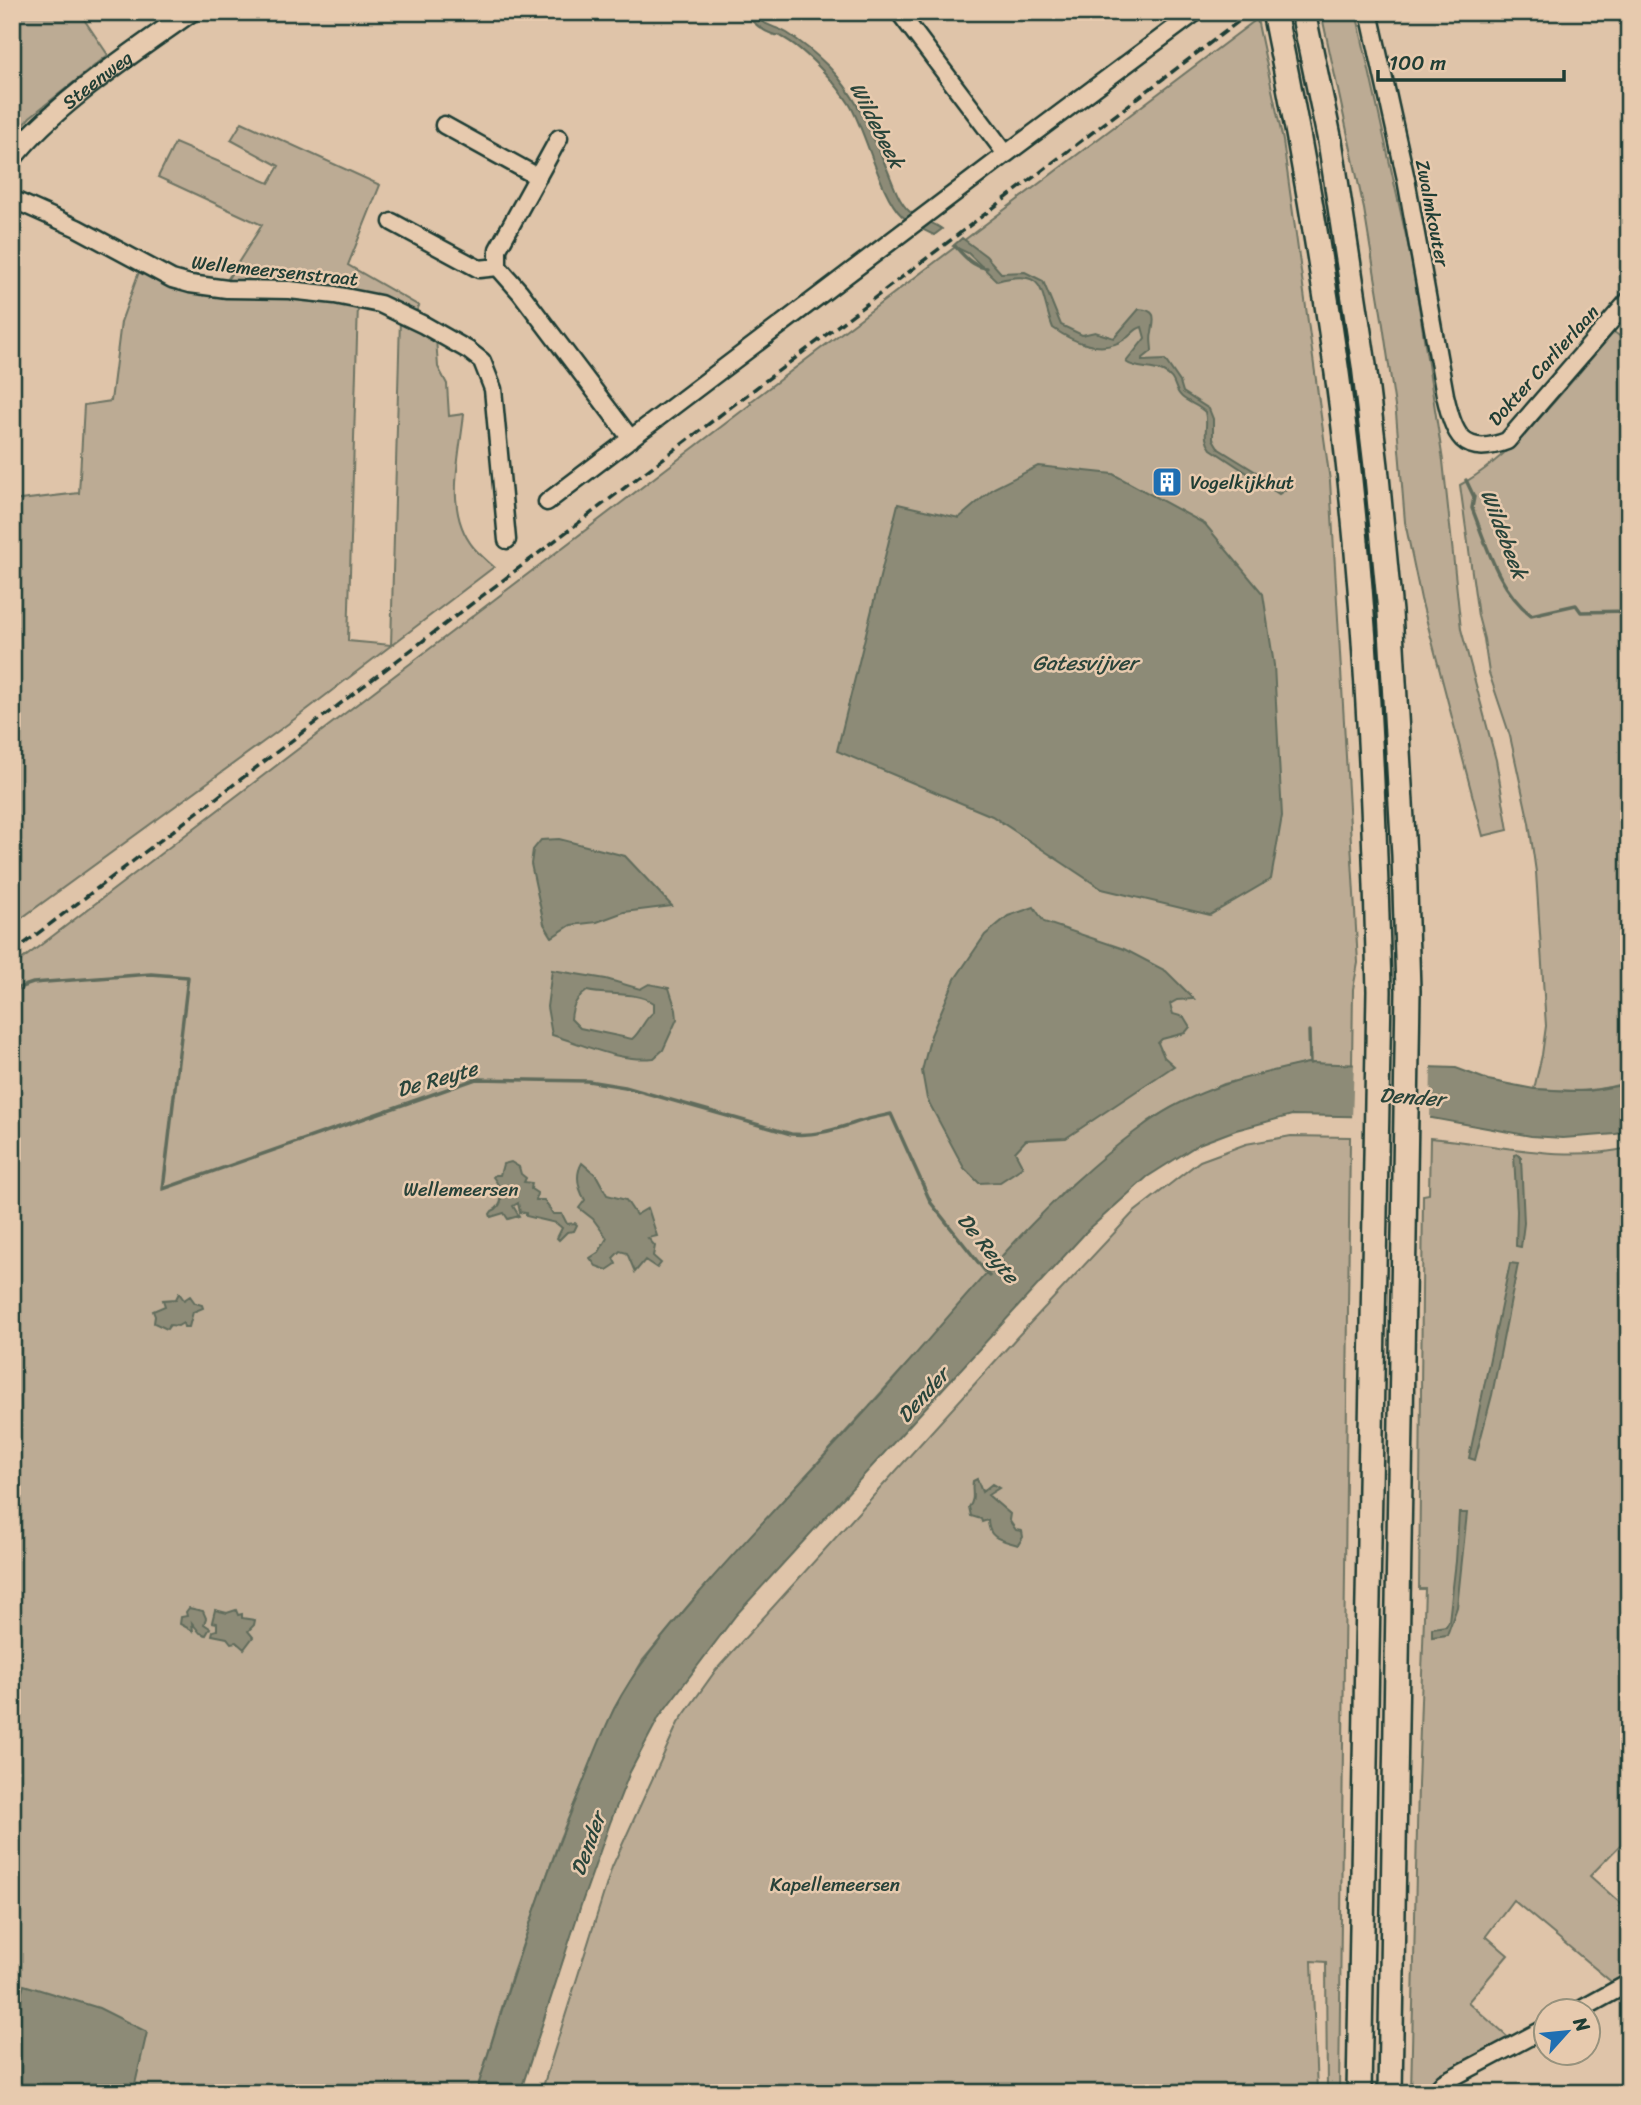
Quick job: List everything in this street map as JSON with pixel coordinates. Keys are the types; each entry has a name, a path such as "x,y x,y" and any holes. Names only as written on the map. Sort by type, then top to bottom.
{"highway":[{"path":"1303,12 1330,141 1364,365 1391,625 1404,855 1408,991 1406,1174 1390,2093"},
{"path":"1276,21 1304,161 1337,373 1362,617 1376,855 1379,992 1359,2093"}],"main road":[{"name":"Steenweg","path":"12,158 64,107 190,12"}],"street":[{"path":"899,12 1006,154"},
{"path":"547,502 1196,12"},
{"name":"Zwalmkouter","path":"1369,12 1406,179 1451,424"},
{"path":"444,125 538,177"},
{"path":"559,138 498,249 498,267 520,292 631,439"},
{"name":"Wellemeersenstraat","path":"12,199 77,228 172,279 227,289 289,290 335,295 380,304 468,350 482,361 493,390 507,540"},
{"path":"392,222 479,269 498,267"},
{"name":"Dokter Carlierlaan","path":"1451,424 1460,437 1475,447 1491,447 1507,441 1629,300"},
{"path":"1602,1998 1629,1983"},
{"path":"1434,2093 1444,2082 1532,2035"}],"green space":[{"path":"12,12 79,12 108,55 30,117 12,138"},
{"path":"1321,12 1356,12 1413,267 1443,461 1461,629 1496,760 1508,830 1483,836 1421,599 1405,522 1396,413 1364,209"},
{"name":"Wellemeersen","path":"1257,19 1283,141 1330,481 1358,963 1353,989 1352,1066 1308,1063 1224,1084 1149,1121 1064,1191 693,1600 643,1660 614,1709 560,1838 511,1978 476,2093 12,2093 12,967 751,404 750,402"},
{"path":"242,122 380,185 348,265 419,306 416,312 380,299 224,285 262,225 158,177 175,143 269,183 279,166 231,140"},
{"path":"140,269 275,294 358,304 348,641 391,645 400,319 436,338 438,367 447,384 449,416 464,414 456,483 459,518 474,548 494,567 296,718 12,925 12,501 79,493 84,405 111,401 121,322"},
{"path":"1614,332 1629,343 1629,1081 1594,1090 1534,1089 1546,1026 1536,872 1529,823 1510,736 1489,673 1478,616 1460,485 1481,472 1522,436"},
{"name":"Kapellemeersen","path":"1291,1136 1350,1137 1339,2093 1327,2093 1326,1962 1312,1961 1317,2093 541,2093 612,1867 678,1723 716,1670 1133,1213 1200,1161 1246,1144"},
{"path":"1430,1138 1554,1153 1579,1154 1629,1148 1629,1836 1590,1876 1629,1911 1629,1976 1614,1984 1513,1900 1486,1936 1508,1955 1468,2002 1512,2041 1428,2093 1411,2093 1425,1589 1419,1589 1423,1195 1429,1194"}],"water":[{"path":"742,12 751,12 763,23 787,33 829,67 848,90 862,115 905,207 921,219 942,229 934,235 902,216 887,194 850,105 837,87 800,49 780,36 764,30"},
{"path":"962,238 986,256 1001,273 1025,272 1043,281 1061,325 1082,335 1095,332 1114,338 1139,309 1152,313 1152,351 1142,361 1165,360 1180,382 1183,392 1209,409 1213,419 1213,439 1219,449 1285,490 1279,494 1211,449 1206,440 1205,412 1182,397 1168,375 1126,362 1145,338 1142,327 1116,344 1107,346 1088,345 1069,338 1053,328 1043,294 1034,281 1014,278 997,281 968,253 953,246"},
{"name":"Gatesvijver","path":"1038,466 1113,474 1205,524 1263,594 1274,665 1282,816 1271,879 1210,915 1102,889 992,816 837,751 898,504 959,518 994,488"},
{"path":"559,839 625,856 672,906 624,912 597,922 571,925 552,937 544,924 531,864 533,850 541,840"},
{"path":"1034,907 1044,922 1124,949 1166,971 1194,999 1177,1000 1170,1004 1173,1014 1184,1017 1190,1027 1185,1033 1162,1039 1158,1043 1164,1057 1174,1066 1066,1138 1026,1140 1015,1152 1023,1167 1000,1182 979,1183 964,1168 927,1099 922,1071 931,1035 955,979 985,935 1008,916"},
{"path":"552,970 606,979 640,989 649,984 669,988 677,1019 663,1050 654,1058 628,1058 552,1035 547,1007","holes":["587,991 647,999 654,1003 654,1012 632,1039 580,1028 571,1019 574,1007"]},
{"name":"Dender","path":"1308,1063 1456,1068 1488,1080 1534,1089 1569,1091 1589,1091 1629,1081 1629,1131 1563,1138 1531,1136 1432,1118 1292,1115 1236,1130 1199,1144 1147,1177 1088,1230 736,1615 659,1717 630,1772 610,1823 520,2093 476,2093 534,1912 593,1757 622,1694 662,1638 714,1576 854,1424 993,1266 1066,1190 1147,1123 1184,1101 1245,1078"},
{"path":"1518,1154 1521,1158 1524,1223 1521,1247 1516,1246 1514,1155"},
{"path":"511,1162 519,1167 526,1178 524,1182 532,1183 531,1189 537,1193 536,1200 544,1200 553,1214 562,1214 567,1224 575,1223 577,1225 574,1231 567,1232 559,1240 557,1238 562,1228 556,1223 526,1216 526,1213 520,1212 518,1203 513,1206 519,1216 508,1219 504,1213 491,1217 490,1214 500,1205 501,1200 493,1177 500,1175 503,1164"},
{"path":"582,1163 596,1175 607,1195 626,1200 636,1215 648,1208 657,1236 648,1238 655,1246 653,1256 661,1263 657,1268 645,1260 635,1272 627,1253 620,1251 613,1258 616,1264 607,1270 596,1266 590,1258 599,1252 607,1238 593,1219 579,1208 585,1200 578,1182"},
{"path":"1510,1263 1518,1264 1492,1395 1475,1460 1469,1458"},
{"path":"179,1293 184,1300 190,1296 203,1308 193,1312 189,1327 184,1327 183,1323 178,1326 170,1325 167,1329 154,1323 153,1311 165,1306 163,1300 176,1299"},
{"path":"977,1479 982,1492 992,1484 999,1488 988,1495 1010,1514 1009,1520 1016,1530 1022,1531 1023,1537 1018,1545 994,1535 988,1520 982,1522 981,1519 971,1516 969,1507 973,1497 973,1481"},
{"path":"1459,1513 1467,1513 1457,1607 1447,1635 1432,1637 1432,1628 1446,1626 1449,1621"},
{"path":"189,1608 203,1611 206,1618 204,1624 210,1628 206,1635 200,1633 192,1623 193,1631 180,1624 181,1617 187,1616"},
{"path":"215,1610 227,1613 236,1610 238,1615 242,1614 242,1618 255,1620 248,1631 253,1637 244,1649 227,1638 212,1635 213,1631 217,1630 217,1623 212,1622"},
{"path":"24,1985 99,2008 147,2032 133,2093 12,2093 12,2023"}],"pier":[{"path":"1354,1062 1431,1062 1430,1122 1352,1120"}],"waterway":[{"name":"Wildebeek","path":"955,246 973,263 987,268"},
{"name":"Wildebeek","path":"1466,480 1474,497 1472,508 1495,566 1510,593 1531,615 1576,605 1581,612 1629,611"},
{"name":"De Reyte","path":"12,990 33,983 151,974 188,977 163,1189 476,1079 588,1081 625,1087 791,1134 822,1132 891,1114 931,1203 989,1276"},
{"path":"1309,1031 1310,1063"}],"railway":[{"path":"12,953 1251,12"}],"place":[{"name":"Vogelkijkhut","path":"1167,482"}]}
